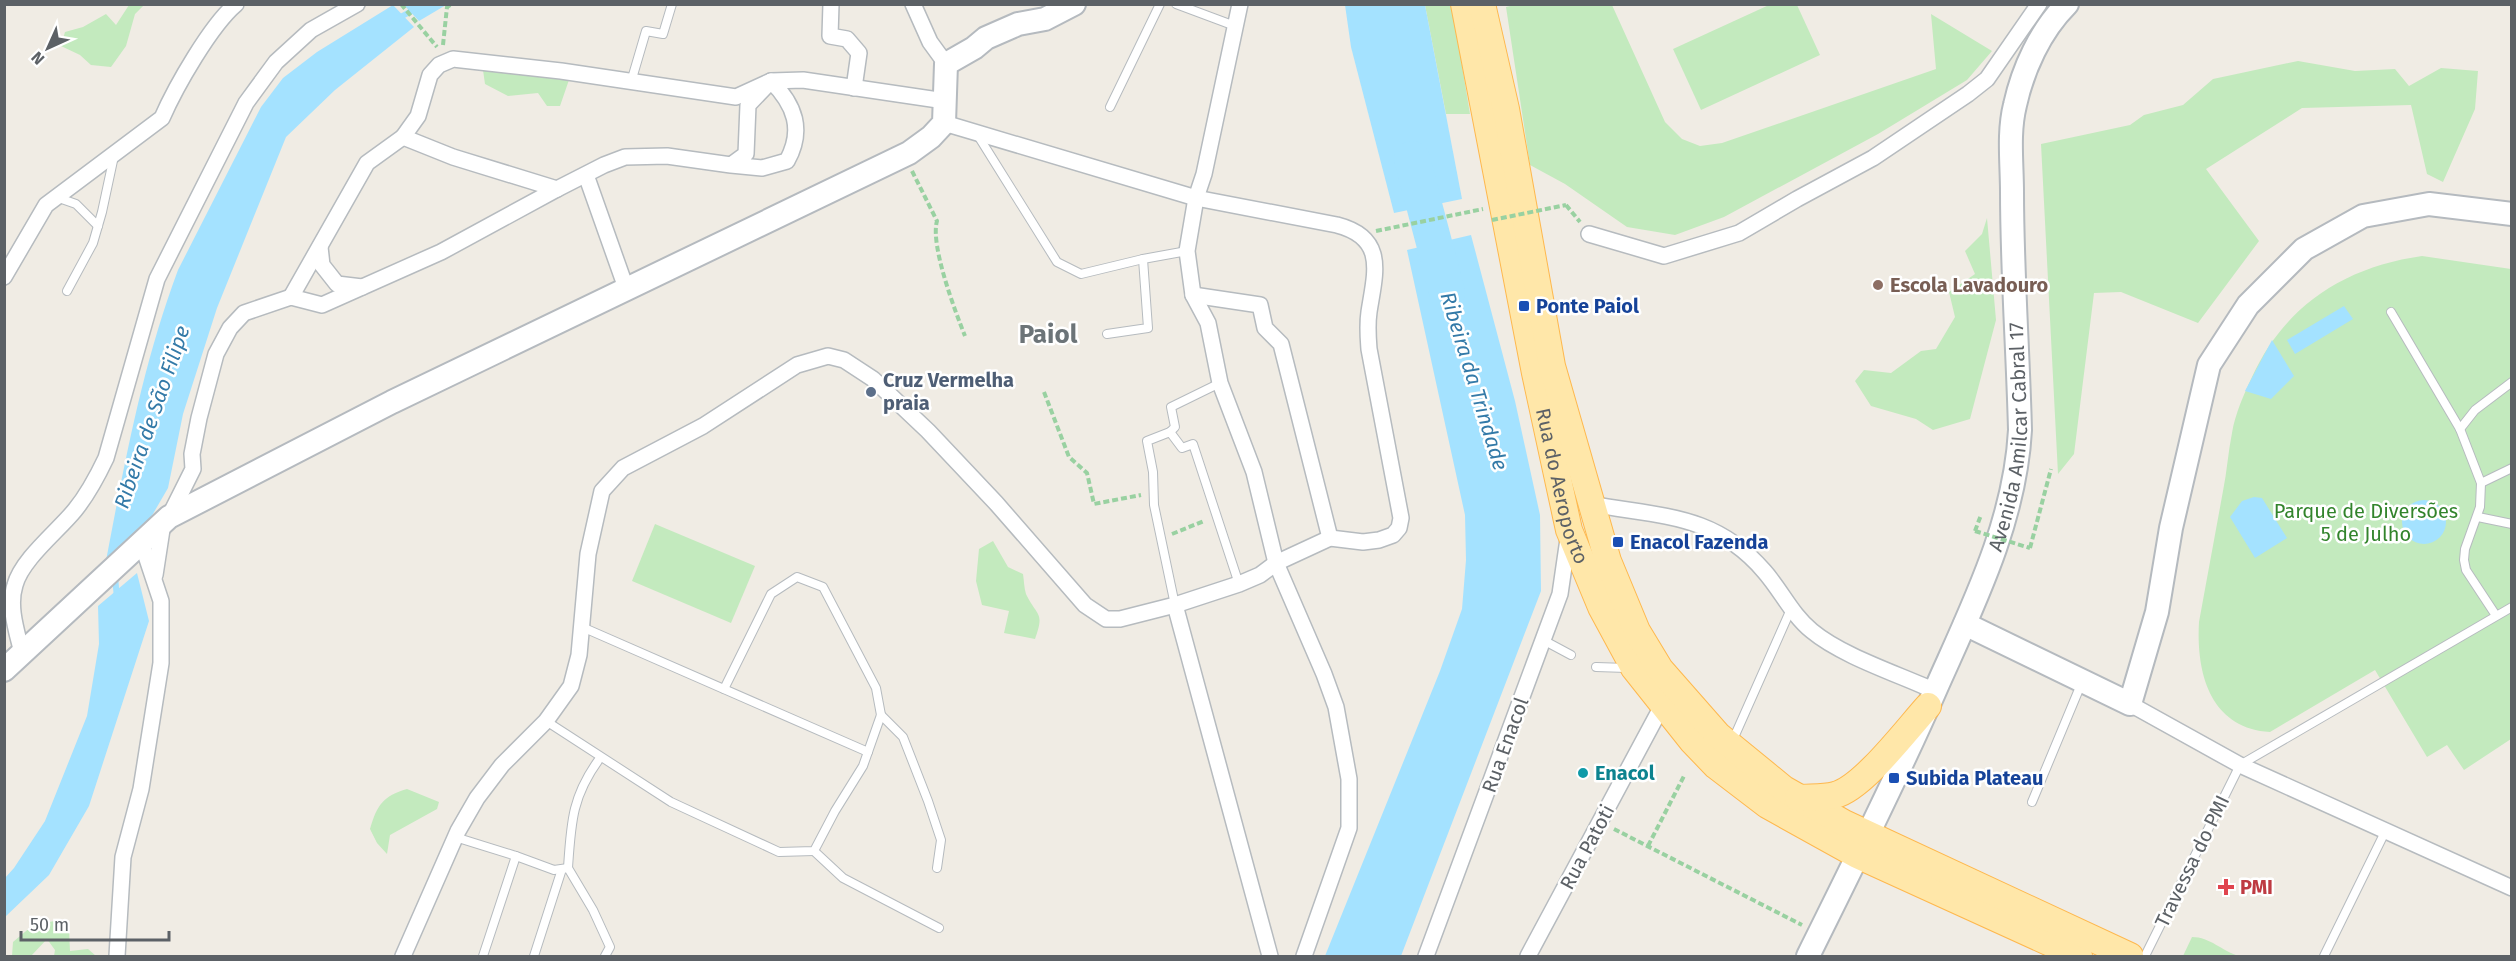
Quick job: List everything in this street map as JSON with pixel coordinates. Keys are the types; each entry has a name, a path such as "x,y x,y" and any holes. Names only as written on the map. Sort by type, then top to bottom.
{"main road":[{"name":"Rua do Aeroporto","path":"1464,4 1538,384 1569,530 1601,607 1634,668 1662,706 1716,766 1753,796 1862,845"},
{"name":"Rua do Aeroporto","path":"1482,4 1506,109 1552,366 1611,569 1637,631 1666,676 1699,715 1730,746 1774,783 1862,845"},
{"path":"1798,798 1834,796 1850,789 1864,778 1931,699"},
{"path":"1862,845 2079,957"},
{"path":"1862,845 2130,957"}],"street":[{"path":"4,278 46,205 162,118 170,98 222,16 236,4"},
{"path":"22,653 13,613 14,586 21,571 76,508 93,484 106,459 157,279 246,103 276,62 311,30 357,4"},
{"path":"831,4 830,36 847,39 859,53 854,87"},
{"path":"946,64 974,48 986,38 1018,24 1045,19 1074,4"},
{"path":"1240,4 1204,174 1196,198 1187,251 1193,296 1208,322 1220,383 1254,472 1276,563 1336,707 1349,779 1349,828 1305,957"},
{"path":"1589,234 1664,256 1739,233 1873,158 1968,94 1987,79 2039,4"},
{"name":"Avenida Amilcar Cabral 17","path":"1808,957 1965,624 2008,512 2018,460 2019,369 2011,133 2014,107 2030,58 2067,4"},
{"path":"166,520 392,402 909,153 931,137 945,112 946,64 930,42 915,5"},
{"path":"291,297 367,163 403,137 418,116 430,75 439,65 453,59 736,97 771,81 803,80 854,87 945,112 977,133 1196,198 1273,211 1352,229 1363,237 1374,253 1376,271 1367,327 1369,349 1401,518 1399,528 1393,536 1379,540 1344,541 1330,538 1276,563 1260,575 1175,606 1120,619 1106,619 1097,615 1085,605 996,503 928,431 873,379 844,360 828,356 797,365 703,426 623,468 602,490 588,554 579,655 571,686 546,722 502,765 477,798 455,837 404,957"},
{"path":"4,670 166,520 193,469 192,454 201,407 216,354 230,328 244,313 291,297 322,305 441,252 557,189 626,158 667,156 762,168 787,161 795,146 794,114 786,96 771,81"},
{"path":"731,165 746,154 748,105 771,81"},
{"path":"403,137 453,157 557,189"},
{"path":"586,175 626,288"},
{"path":"2130,704 2157,612 2171,528 2209,365 2248,305 2304,249 2363,216 2429,204 2511,214"},
{"path":"320,247 322,266 337,284 362,287"},
{"path":"1193,296 1260,305 1265,328 1281,344 1330,538"},
{"path":"1591,504 1676,517 1720,533 1758,565 1791,609 1811,631 1931,699"},
{"path":"155,581 166,520"},
{"name":"Rua Enacol","path":"1426,957 1544,640 1564,579 1569,530"},
{"path":"117,957 123,857 141,789 161,663 161,601 142,544"},
{"path":"1175,606 1270,957"},
{"path":"1965,624 2130,704 2240,765 2511,888"},
{"name":"Rua Patoti","path":"1528,957 1662,706"}],"lane":[{"path":"631,82 646,31 663,34 672,4"},
{"path":"1110,107 1160,4"},
{"path":"1176,4 1235,26"},
{"path":"977,133 1057,262 1081,274 1187,251"},
{"path":"67,291 93,243 114,154"},
{"path":"56,197 76,204 98,226"},
{"path":"1107,334 1148,328 1143,259"},
{"path":"2391,312 2460,429 2481,483 2478,517 2465,549 2466,570 2495,614"},
{"path":"2460,429 2475,410 2511,382"},
{"path":"1175,606 1153,492 1153,472 1147,441 1170,432 1175,426 1171,407 1220,383"},
{"path":"1170,432 1182,448 1194,444 1239,584"},
{"path":"2481,483 2511,468"},
{"path":"2478,517 2511,524"},
{"path":"724,689 771,594 796,577 822,587 876,688 881,715 863,766 814,850"},
{"path":"2240,765 2387,681 2511,606"},
{"path":"1730,746 1791,609"},
{"path":"582,627 868,752"},
{"path":"1544,640 1571,655"},
{"path":"1596,667 1634,668"},
{"path":"2032,802 2082,681"},
{"path":"881,715 903,737 928,801 941,840 937,868"},
{"path":"546,722 671,802 779,852 814,850 843,878 939,928"},
{"path":"534,957 565,869 572,817 585,779 600,758"},
{"name":"Travessa do PMI","path":"2145,957 2240,765"},
{"path":"2324,957 2385,832"},
{"path":"455,837 554,870 565,869"},
{"path":"483,957 516,856"},
{"path":"565,869 593,910 610,947 605,957"}],"path":[{"path":"400,4 433,44"},
{"path":"442,51 447,7 452,4"},
{"path":"909,153 913,175 937,221 934,231 940,260 965,336"},
{"path":"1492,220 1566,205"},
{"path":"1381,228 1484,209"},
{"path":"1044,392 1069,457 1087,473 1094,504 1153,492"},
{"path":"1976,531 2030,548 2051,469"},
{"path":"1161,539 1217,516"},
{"path":"1648,846 1684,776"},
{"path":"1600,822 1819,933"}],"green space":[{"path":"1518,4 1612,5 1665,122 1682,139 1700,146 1722,143 1936,69 1931,14 1992,51 1967,80 1878,134 1724,217 1675,235 1627,227 1565,184 1530,165 1506,7"},
{"path":"129,5 144,5 135,14 126,46 111,67 91,65 80,55 61,46 65,32 83,27 106,14 116,25"},
{"path":"1425,5 1452,5 1470,114 1446,114"},
{"path":"1769,5 1797,5 1820,55 1701,110 1673,49"},
{"path":"487,57 518,58 567,65 570,77 560,106 547,106 538,93 508,96 485,84 483,70"},
{"path":"2298,61 2355,71 2395,69 2409,86 2441,68 2478,71 2475,109 2443,182 2427,174 2411,105 2302,108 2206,169 2259,241 2198,323 2121,292 2094,293 2074,454 2058,474 2041,144 2130,125 2144,115 2183,105 2213,79"},
{"path":"1987,218 1996,320 1970,419 1933,430 1916,419 1871,406 1855,381 1864,370 1891,373 1921,351 1936,349 1955,317 1949,292 1975,274 1965,251 1982,234"},
{"name":"Parque de Diversões 5 de Julho","path":"2422,256 2511,269 2511,739 2464,770 2447,745 2427,757 2375,670 2270,732 2250,728 2233,720 2220,709 2204,678 2200,660 2199,622 2229,447 2233,426 2252,377 2282,329 2320,294 2368,269"},
{"path":"655,524 755,566 731,623 632,581"},
{"path":"993,541 1008,567 1023,574 1026,594 1039,619 1035,639 1004,633 1009,611 982,605 976,581 979,549"},
{"path":"407,789 439,802 437,809 390,835 387,854 377,843 370,829 382,803 392,795"},
{"path":"54,921 69,930 70,951 88,949 96,956 54,956 55,950 47,939 31,956 12,956 13,942 32,926"},
{"path":"2192,937 2205,939 2239,956 2183,956"}],"water":[{"path":"393,5 414,27 335,90 286,137 217,308 183,414 168,488 150,519 105,566 135,416 165,306 178,270 261,107 283,78 317,52"},
{"path":"404,5 446,5 419,21"},
{"path":"1345,5 1425,5 1462,199 1394,213 1351,47"},
{"path":"1471,235 1515,401 1540,515 1541,591 1401,956 1325,956 1440,671 1462,609 1466,560 1465,515 1407,250"},
{"path":"2344,306 2353,319 2295,354 2287,340"},
{"path":"2272,340 2294,376 2271,399 2245,391"},
{"path":"2254,497 2262,498 2287,538 2255,558 2230,517 2242,501"},
{"path":"2424,500 2440,506 2446,522 2440,538 2424,544 2408,538 2402,522 2408,506"},
{"path":"137,573 149,621 89,806 49,875 5,917 5,878 45,821 87,716 99,644 98,606"}],"waterway":[{"name":"Ribeira de São Filipe","path":"397,19 424,4"},
{"name":"Ribeira da Trindade","path":"1412,159 1447,292"},
{"name":"Ribeira de São Filipe","path":"115,576 117,599"}],"place":[{"name":"Escola Lavadouro","path":"1878,285"},
{"name":"Ponte Paiol","path":"1524,306"},
{"name":"Cruz Vermelha praia","path":"871,392"},
{"name":"Enacol Fazenda","path":"1618,542"},
{"name":"Enacol","path":"1583,773"},
{"name":"Subida Plateau","path":"1894,778"},
{"name":"PMI","path":"2226,887"}],"district":[{"name":"Paiol","path":"1048,334"}]}
